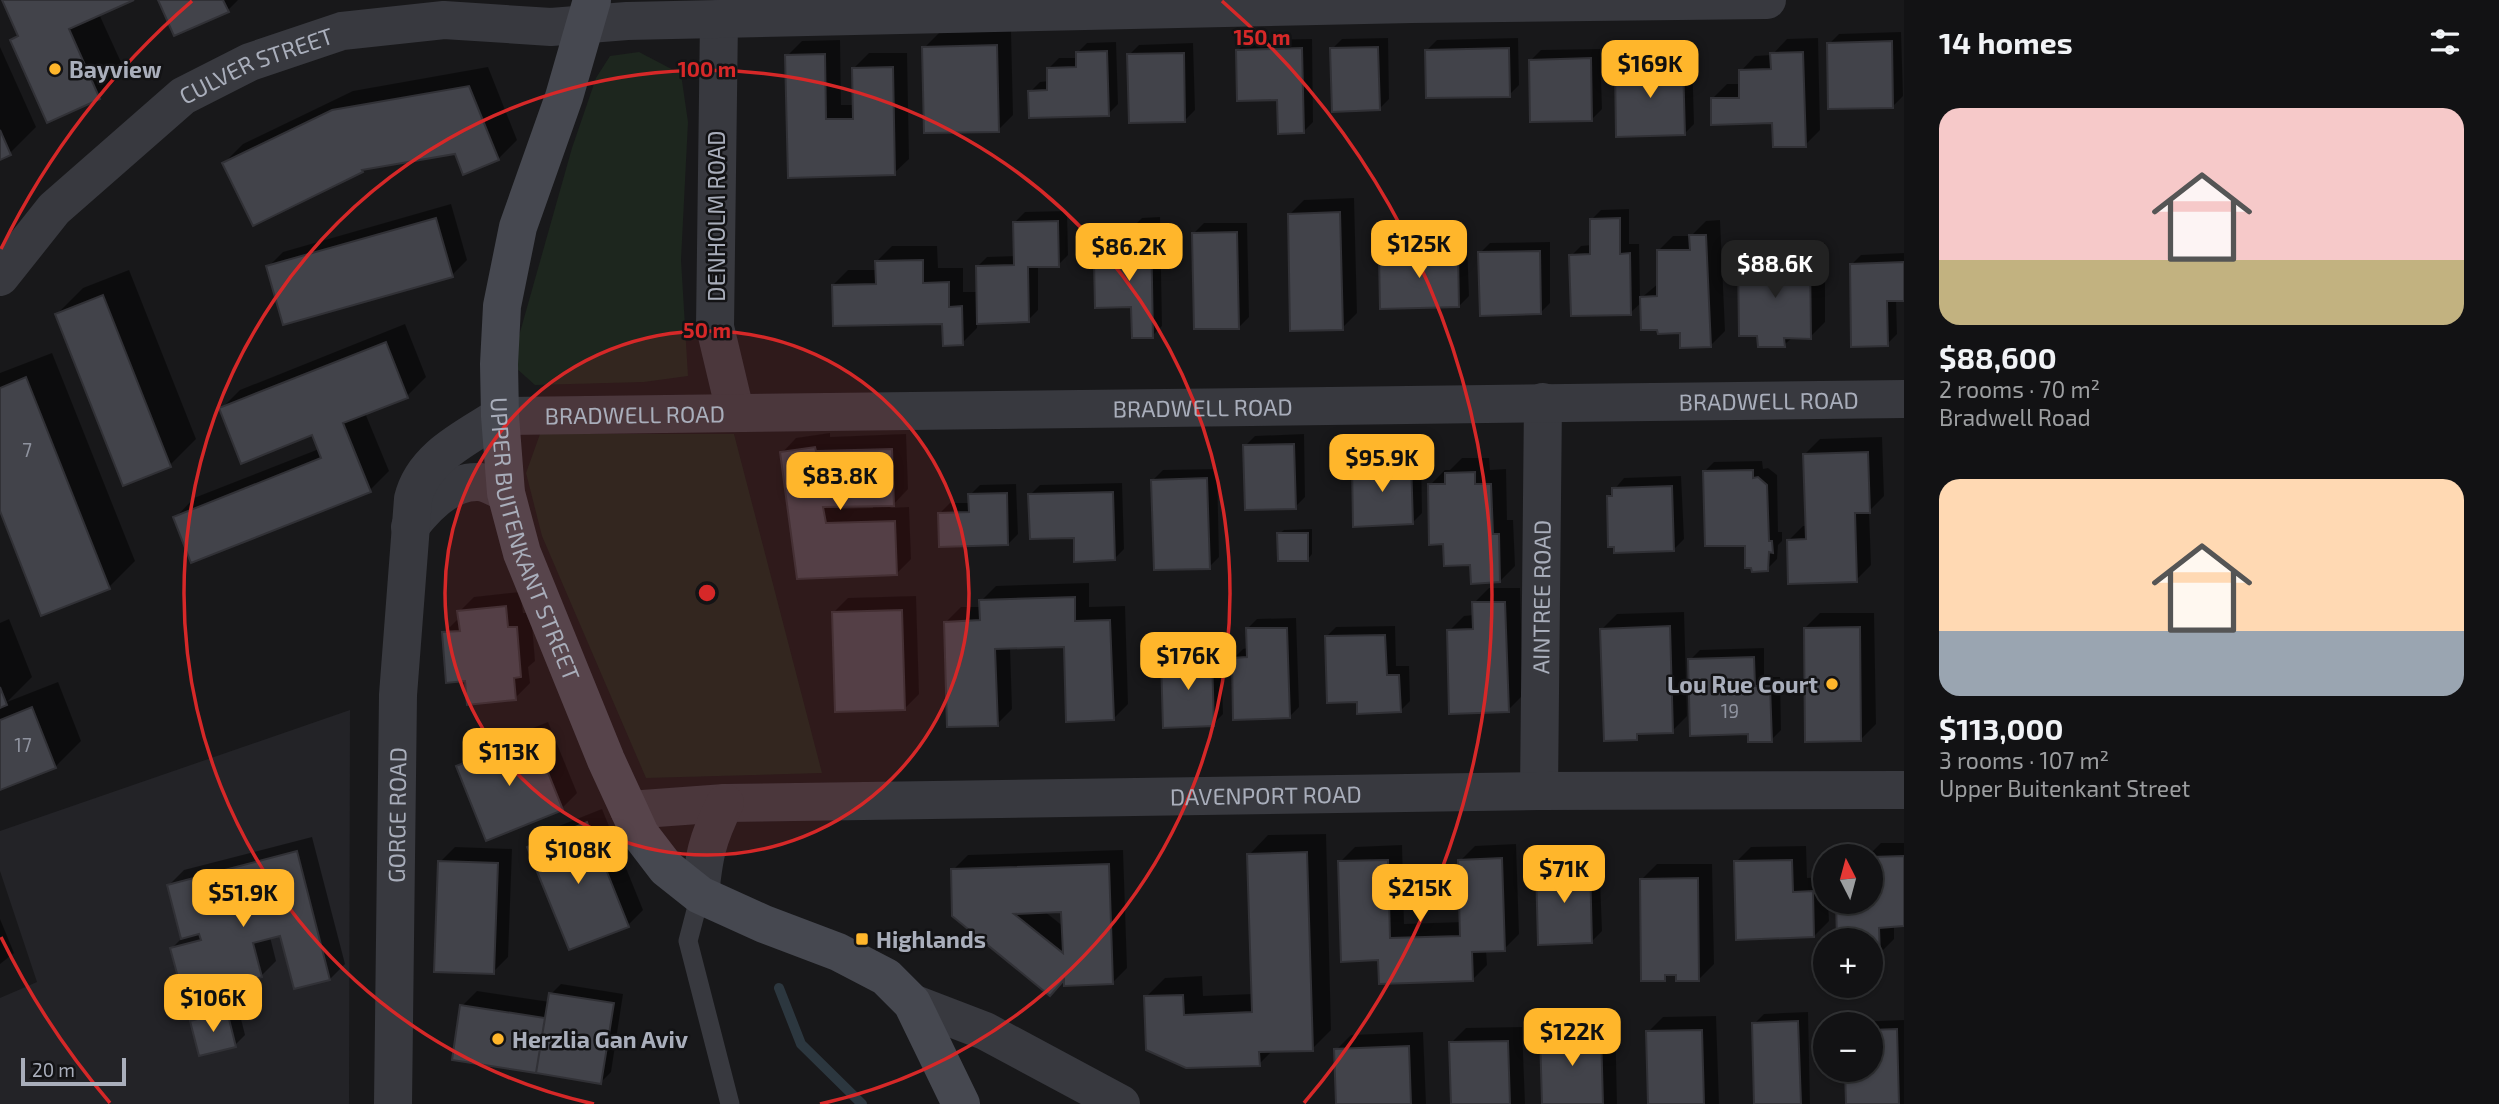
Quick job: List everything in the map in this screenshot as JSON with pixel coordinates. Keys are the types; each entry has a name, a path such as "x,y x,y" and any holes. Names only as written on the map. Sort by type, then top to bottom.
{"street":[{"name":"CULVER STREET","path":"0,277 54,209 183,96 250,62 342,31 444,20 551,27 589,13 627,21 1412,4 1766,0"},
{"name":"UPPER BUITENKANT STREET","path":"589,13 538,174 518,227 502,306 500,416 506,493 522,553 606,760 640,834 666,869 700,895 764,924 838,952 886,977 912,1003 961,1104"},
{"name":"DENHOLM ROAD","path":"719,19 715,327 734,411"},
{"name":"BRADWELL ROAD","path":"500,416 734,411 1904,399"},
{"name":"AINTREE ROAD","path":"1539,791 1543,402"},
{"name":"GORGE ROAD","path":"393,1104 398,695 410,527 416,488 425,471 444,453 500,416"},
{"path":"410,527 436,499 459,486 479,482 506,493"},
{"name":"DAVENPORT ROAD","path":"629,810 725,803 1539,791 1904,790"},
{"path":"700,895 704,854 725,803"},
{"path":"912,1003 985,1031 1121,1104"}],"lane":[{"path":"700,895 688,941 730,1104"}],"shaded area":[{"path":"639,52 681,74 688,122 681,260 688,376 644,382 535,385 516,368 517,343 572,148 596,78 610,56"},
{"path":"540,434 734,434 822,773 646,778 542,536 526,473"},
{"path":"350,710 349,1104 0,1104 0,998 37,982 0,871 0,831"}],"building":[{"name":"Bayview","path":"2,0 134,0 69,29 100,99 47,123 10,40 18,36"},
{"name":"Bayview","path":"158,0 223,0 229,12 174,36"},
{"path":"1892,41 1893,108 1828,109 1827,43"},
{"path":"997,45 999,132 924,133 922,47"},
{"path":"1378,47 1380,110 1332,112 1330,48"},
{"path":"1302,48 1304,133 1278,134 1277,100 1237,101 1236,50"},
{"path":"1509,48 1510,97 1426,98 1425,50"},
{"path":"1107,51 1109,116 1029,118 1028,91 1047,90 1047,68 1076,67 1076,52"},
{"path":"1803,52 1806,147 1773,147 1772,123 1711,125 1711,98 1739,98 1739,70 1771,69 1770,53"},
{"path":"1184,53 1185,122 1129,123 1127,54"},
{"path":"825,54 826,119 853,119 852,68 893,67 895,175 788,178 785,55"},
{"path":"1591,58 1592,121 1530,122 1529,60"},
{"path":"1683,63 1685,135 1616,137 1615,65"},
{"path":"469,86 499,160 463,175 455,154 362,170 363,172 253,226 222,163 332,110"},
{"path":"0,130 11,155 0,160"},
{"path":"1340,212 1343,330 1290,331 1288,214"},
{"path":"436,218 453,277 283,325 266,266"},
{"path":"1620,218 1620,254 1630,253 1631,315 1571,316 1569,255 1590,254 1590,219"},
{"path":"1058,221 1059,267 1028,267 1029,322 977,324 976,266 1014,265 1013,222"},
{"path":"1130,227 1151,227 1153,338 1132,338 1131,307 1095,308 1094,261 1130,260"},
{"path":"1237,232 1239,329 1194,329 1192,233"},
{"path":"1689,235 1706,235 1711,347 1680,348 1680,333 1658,334 1657,330 1641,330 1640,297 1657,296 1657,250 1690,250"},
{"path":"1540,251 1541,314 1480,316 1478,252"},
{"path":"1458,252 1459,307 1380,309 1379,254"},
{"path":"1738,258 1810,258 1811,339 1784,338 1785,347 1758,347 1757,336 1739,336"},
{"path":"923,260 923,283 949,282 949,307 962,306 963,345 943,346 942,324 833,326 832,285 876,284 875,261"},
{"path":"1904,262 1904,301 1887,301 1888,346 1851,347 1850,264"},
{"path":"103,295 171,467 123,486 55,314"},
{"path":"386,342 408,398 343,423 371,492 191,563 173,517 321,458 312,435 241,464 219,408"},
{"path":"26,377 110,589 41,616 0,511 0,388"},
{"path":"1294,444 1296,509 1245,510 1243,445"},
{"path":"815,447 816,451 892,449 894,506 823,507 826,523 895,521 897,575 797,579 780,452"},
{"path":"1868,452 1870,513 1855,513 1857,582 1788,584 1787,540 1806,539 1803,454"},
{"path":"1411,461 1413,524 1353,527 1352,462"},
{"path":"1753,470 1753,478 1758,477 1767,485 1769,541 1772,541 1773,553 1769,552 1768,571 1752,572 1751,568 1745,568 1745,546 1705,546 1703,471"},
{"path":"1475,472 1475,484 1491,484 1493,534 1499,534 1500,582 1471,584 1470,565 1444,566 1443,544 1429,545 1428,484 1445,484 1445,473"},
{"path":"1207,478 1210,569 1154,570 1151,480"},
{"path":"1672,486 1674,551 1614,553 1614,547 1608,547 1607,496 1612,496 1612,488"},
{"path":"1113,492 1115,560 1074,562 1074,538 1030,539 1028,494"},
{"path":"1007,493 1008,545 939,547 938,513 969,512 968,494"},
{"path":"1277,533 1308,533 1308,561 1278,561"},
{"path":"1075,597 1075,621 1110,620 1114,720 1066,722 1064,647 995,649 998,726 947,727 944,622 980,620 979,600"},
{"path":"1472,602 1505,602 1509,712 1449,714 1447,630 1473,629"},
{"path":"506,606 508,627 517,627 521,677 514,678 516,700 467,705 465,681 446,683 442,632 460,631 457,611"},
{"path":"902,610 905,710 835,712 832,612"},
{"path":"1670,626 1673,733 1637,734 1637,740 1604,741 1600,629"},
{"name":"Lou Rue Court","path":"1860,627 1861,741 1805,742 1804,628"},
{"path":"1246,628 1287,628 1290,718 1233,720 1232,658 1247,657"},
{"path":"1385,635 1387,675 1399,675 1401,712 1357,714 1357,702 1327,703 1325,636"},
{"path":"1212,657 1214,726 1163,728 1161,659"},
{"path":"1754,657 1755,686 1770,686 1772,742 1748,742 1748,734 1690,736 1688,659"},
{"path":"0,687 7,705 0,708"},
{"path":"32,707 56,768 0,790 0,720"},
{"path":"533,735 563,810 486,841 456,766"},
{"path":"587,822 629,927 569,950 527,847"},
{"path":"297,851 330,980 294,989 280,936 253,943 262,977 218,989 224,1012 190,1021 170,948 201,940 199,934 181,939 167,885"},
{"path":"1307,852 1313,1051 1259,1052 1260,1066 1186,1068 1146,1050 1144,996 1183,995 1184,1015 1252,1012 1247,854"},
{"path":"1904,856 1904,926 1837,928 1836,914 1883,914 1883,857"},
{"path":"1502,858 1505,951 1472,952 1473,981 1379,984 1378,960 1341,962 1338,861 1388,860 1390,938 1460,936 1458,860"},
{"path":"1792,860 1793,892 1813,891 1813,937 1736,940 1734,861"},
{"path":"438,861 498,863 494,974 434,972"},
{"path":"1109,864 1113,984 1064,986 1064,980 1050,996 952,916 951,869","holes":["1061,912 1063,953 1014,914"]},
{"path":"1590,865 1592,943 1538,945 1536,867"},
{"path":"1698,878 1699,981 1676,981 1676,975 1665,975 1665,981 1641,981 1640,879"},
{"path":"549,993 614,1003 601,1084 536,1073"},
{"name":"Herzlia Gan Aviv","path":"460,1005 545,1018 536,1073 452,1060"},
{"path":"227,1011 236,1047 199,1056 190,1021"},
{"path":"1798,1021 1801,1104 1754,1104 1752,1023"},
{"path":"1897,1029 1899,1104 1846,1104 1845,1082 1883,1082 1883,1030"},
{"path":"1702,1030 1704,1104 1648,1104 1646,1031"},
{"path":"1601,1032 1603,1104 1542,1104 1540,1034"},
{"path":"1508,1041 1510,1104 1451,1104 1449,1042"},
{"path":"1409,1046 1411,1104 1336,1104 1334,1049"}],"waterway":[{"path":"779,988 801,1044 862,1104"}],"place":[{"name":"Bayview","path":"55,69"},
{"name":"Lou Rue Court","path":"1832,684"},
{"name":"Highlands","path":"862,939"},
{"name":"Herzlia Gan Aviv","path":"498,1039"}]}
